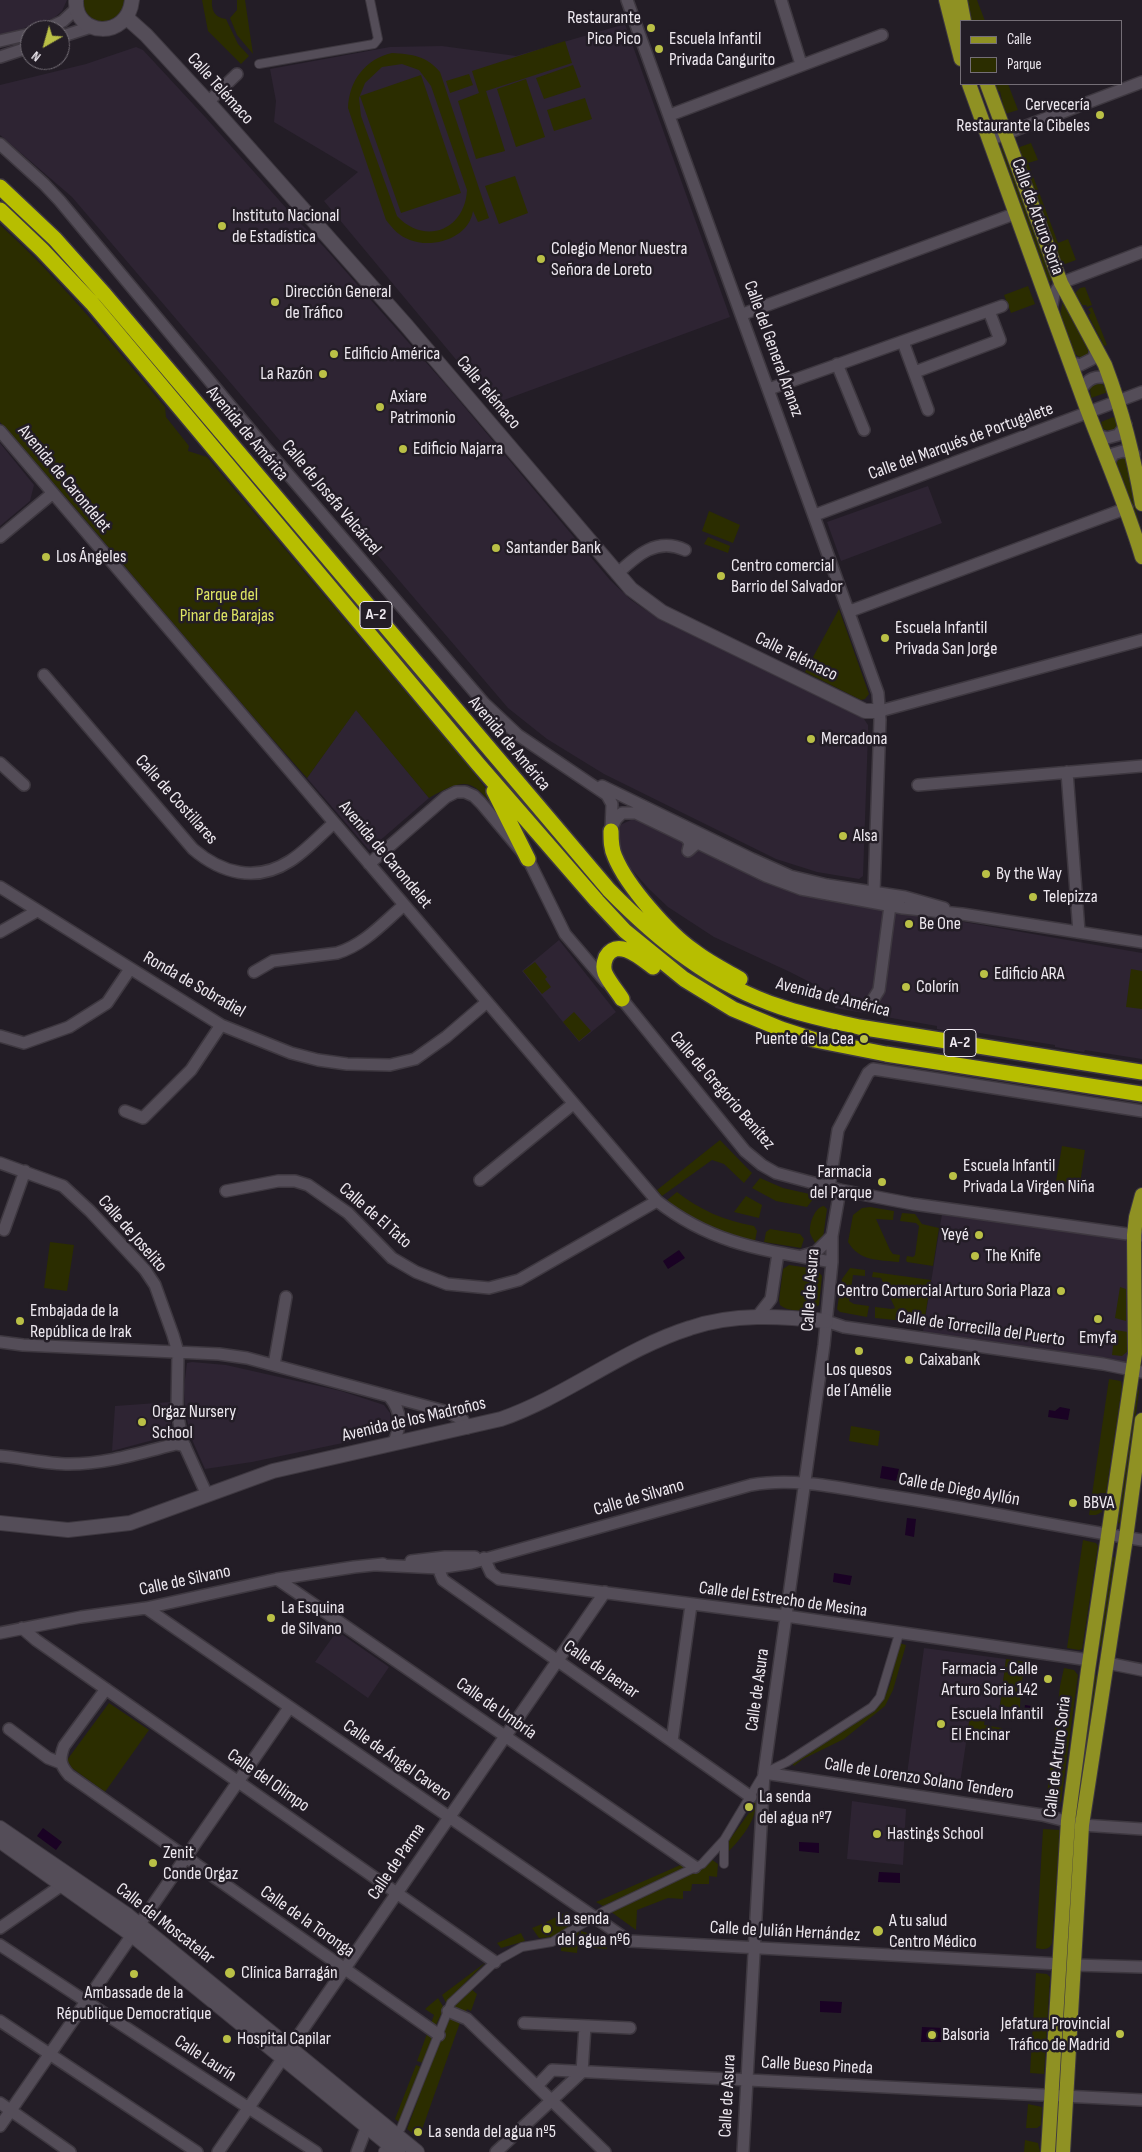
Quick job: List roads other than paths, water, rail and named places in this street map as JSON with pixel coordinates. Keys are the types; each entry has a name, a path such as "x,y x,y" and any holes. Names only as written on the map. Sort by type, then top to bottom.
{"highway":[{"name":"Avenida de América","path":"0,187 55,238 105,295 609,890 638,920 691,962 745,992 780,1007 859,1027 1142,1072"},
{"name":"Avenida de América","path":"0,210 42,250 92,303 478,764 585,888 625,931 684,979 733,1009 781,1029 815,1040 848,1047 1142,1094"},
{"path":"478,764 528,859"},
{"path":"611,831 612,850 619,866 653,911 672,932 694,951 749,984 780,1007"},
{"path":"622,999 604,968 610,952 620,949 632,952 697,995 733,1009"}],"main road":[{"path":"946,0 960,55"},
{"path":"960,0 964,20"},
{"name":"Calle de Arturo Soria","path":"969,85 1014,214 1080,391 1127,508 1142,557"},
{"name":"Calle de Arturo Soria","path":"987,85 1061,283 1110,378 1134,454 1142,504"},
{"name":"Calle de Arturo Soria","path":"1048,2152 1068,1821 1108,1534 1137,1371 1139,1319 1133,1278 1141,1202"},
{"name":"Calle de Arturo Soria","path":"1063,2152 1082,1825 1142,1420"}],"street":[{"path":"64,20 76,5 81,18 91,27 99,29 114,28 127,18 132,0"},
{"path":"259,64 374,44 378,39 370,0"},
{"name":"Calle del General Aranaz","path":"627,0 743,314 878,693 880,711 874,892"},
{"path":"781,0 801,64"},
{"name":"Calle Telémaco","path":"127,18 146,35 208,102 406,326 631,589 662,612 861,709 868,712 880,711"},
{"path":"70,34 91,27"},
{"path":"670,114 882,35"},
{"path":"0,41 20,36"},
{"path":"0,57 20,50"},
{"path":"208,102 237,74"},
{"path":"989,140 1142,82"},
{"name":"Calle de Josefa Valcárcel","path":"0,144 44,184 402,609 484,703 518,735 599,788 610,799 613,813 611,831"},
{"name":"Calle de Josefa Valcárcel","path":"0,154 27,176 77,223"},
{"path":"743,314 1014,214"},
{"path":"1051,310 1054,294 1061,283 1142,252"},
{"path":"769,389 1002,306"},
{"path":"915,372 1000,340 989,311"},
{"path":"903,342 928,410"},
{"path":"1070,362 1080,365 1094,358 1096,348"},
{"path":"837,364 864,430"},
{"path":"1080,391 1087,380 1099,376 1110,378"},
{"name":"Calle del Marqués de Portugalete","path":"815,515 1142,392"},
{"path":"1097,434 1107,438 1118,435 1126,425"},
{"name":"Avenida de Carondelet","path":"0,431 657,1201 687,1222 711,1234 778,1253 832,1262"},
{"path":"1109,463 1113,454 1123,451 1134,454"},
{"path":"0,537 53,493"},
{"path":"848,610 853,610 1127,508"},
{"path":"617,574 641,554 659,545 674,544 685,550"},
{"path":"880,711 1142,640"},
{"name":"Calle de Costillares","path":"44,675 193,849 209,862 232,871 247,873 270,869 290,861 334,823"},
{"path":"0,763 24,786"},
{"path":"918,785 1142,766"},
{"path":"1068,772 1079,932"},
{"name":"Calle de Josefa Valcárcel","path":"577,774 680,824 728,853 764,871 768,877 775,875 809,886 891,900 923,901 962,914 1142,942"},
{"name":"Calle de Gregorio Benítez","path":"369,864 446,797 461,792 474,796 528,859 565,934 622,999 752,1158 769,1170 785,1177 834,1189 913,1204 1138,1235"},
{"name":"Calle de Josefa Valcárcel","path":"611,831 619,815 632,812 697,842 780,872 809,886 874,892 891,900"},
{"name":"Ronda de Sobradiel","path":"0,887 221,1025 291,1053 318,1060 347,1064 390,1065 415,1058 428,1051 487,1002"},
{"path":"869,1006 879,990 891,900"},
{"path":"254,972 273,962 348,950 367,937 404,905"},
{"path":"0,932 37,911"},
{"path":"0,1036 24,1043 69,1027 108,1002 130,969"},
{"path":"126,1111 143,1118 191,1070 221,1025"},
{"name":"Calle de Asura","path":"742,2152 764,1773 826,1321 832,1262 838,1130 866,1077 870,1071 875,1069 1142,1111"},
{"path":"480,1180 573,1104"},
{"name":"Calle de Joselito","path":"0,1163 63,1186 77,1197 145,1270 162,1302 178,1352 177,1410 185,1446 207,1496"},
{"path":"4,1230 24,1171"},
{"name":"Calle de El Tato","path":"226,1191 278,1181 295,1181 308,1185 327,1196 348,1213 392,1258 416,1272 447,1284 489,1288 519,1280 657,1201"},
{"name":"Calle de Asura","path":"800,1257 816,1252 832,1236"},
{"path":"777,1317 773,1311 771,1299 778,1253"},
{"path":"274,1365 286,1296"},
{"path":"757,1317 771,1299"},
{"name":"Avenida de los Madroños","path":"0,1524 68,1530 115,1526 140,1520 256,1476 291,1466 501,1419 536,1405 677,1332 707,1323 757,1317 826,1321"},
{"name":"Calle de Torrecilla del Puerto","path":"826,1321 844,1327 1137,1371"},
{"path":"0,1342 23,1345 219,1354 274,1365 458,1416 463,1420 467,1428"},
{"path":"389,1396 398,1409 401,1420 399,1431 393,1444"},
{"path":"0,1456 66,1464 84,1464 104,1462 176,1444 185,1446"},
{"name":"Calle de Silvano","path":"377,1565 438,1568 471,1563 751,1485 772,1482 805,1482"},
{"name":"Calle de Diego Ayllón","path":"805,1482 956,1506 1142,1540"},
{"path":"438,1568 440,1561 445,1558"},
{"name":"Calle de Silvano","path":"0,1633 146,1608 277,1579 354,1566 445,1558 484,1558"},
{"name":"Calle del Estrecho de Mesina","path":"484,1558 490,1573 499,1579 786,1616 1089,1660"},
{"name":"Calle de Jaenar","path":"438,1568 443,1580 751,1797"},
{"name":"Calle de Umbría","path":"277,1579 695,1867"},
{"name":"Calle de Parma","path":"218,2152 605,1592"},
{"path":"672,1741 691,1605"},
{"name":"Calle de Ángel Cavero","path":"146,1608 629,1941"},
{"name":"Calle del Olimpo","path":"22,1628 36,1640 495,1962"},
{"path":"391,2146 402,2128 451,2003 495,1962 522,1947 552,1942 594,1917 702,1864 724,1840 764,1773 786,1762 872,1707 880,1698 900,1634"},
{"path":"1107,1663 1142,1670"},
{"path":"61,1763 60,1756 64,1746 106,1688"},
{"path":"0,2126 289,1708"},
{"name":"Calle de la Toronga","path":"9,1729 48,1758 61,1763 69,1775 439,2035"},
{"name":"Calle de Lorenzo Solano Tendero","path":"764,1773 1068,1821 1082,1825 1142,1829"},
{"name":"Calle del Moscatelar","path":"0,1828 126,1914 136,1930"},
{"path":"724,1840 724,1864"},
{"name":"Calle del Moscatelar","path":"0,1841 62,1885 136,1930 287,2053 391,2146"},
{"path":"0,1928 62,1885"},
{"name":"Calle de Julián Hernández","path":"629,1941 1060,1964"},
{"name":"Calle Laurín","path":"0,1945 316,2152"},
{"path":"1074,1965 1142,1968"},
{"path":"448,2011 467,2019 605,2152"},
{"path":"0,2021 197,2152"},
{"path":"524,2023 630,2028"},
{"path":"497,2152 551,2099 582,2072 585,2026"},
{"name":"Calle del Moscatelar","path":"287,2053 391,2146 417,2152"},
{"name":"Calle Bueso Pineda","path":"537,2086 552,2070 1051,2097 1066,2095 1142,2100"},
{"path":"0,2103 70,2152"},
{"path":"357,2152 368,2126"}],"place":[{"name":"Restaurante Pico Pico","path":"651,28"},
{"name":"Escuela Infantil Privada Cangurito","path":"659,49"},
{"name":"Cervecería Restaurante la Cibeles","path":"1100,115"},
{"name":"Instituto Nacional de Estadística","path":"222,226"},
{"name":"Colegio Menor Nuestra Señora de Loreto","path":"541,259"},
{"name":"Dirección General de Tráfico","path":"275,302"},
{"name":"Edificio América","path":"334,354"},
{"name":"La Razón","path":"323,374"},
{"name":"Axiare Patrimonio","path":"380,407"},
{"name":"Edificio Najarra","path":"403,449"},
{"name":"Santander Bank","path":"496,548"},
{"name":"Los Ángeles","path":"46,557"},
{"name":"Centro comercial Barrio del Salvador","path":"721,576"},
{"name":"Escuela Infantil Privada San Jorge","path":"885,638"},
{"name":"Mercadona","path":"811,739"},
{"name":"Alsa","path":"843,836"},
{"name":"By the Way","path":"986,874"},
{"name":"Telepizza","path":"1033,897"},
{"name":"Be One","path":"909,924"},
{"name":"Edificio ARA","path":"984,974"},
{"name":"Colorín","path":"906,987"},
{"name":"Puente de la Cea","path":"864,1039"},
{"name":"Escuela Infantil Privada La Virgen Niña","path":"953,1176"},
{"name":"Farmacia del Parque","path":"882,1182"},
{"name":"Yeyé","path":"979,1235"},
{"name":"The Knife","path":"975,1256"},
{"name":"Centro Comercial Arturo Soria Plaza","path":"1061,1291"},
{"name":"Emyfa","path":"1098,1319"},
{"name":"Embajada de la República de Irak","path":"20,1321"},
{"name":"Los quesos de l´Amélie","path":"859,1351"},
{"name":"Caixabank","path":"909,1360"},
{"name":"Orgaz Nursery School","path":"142,1422"},
{"name":"BBVA","path":"1073,1503"},
{"name":"La Esquina de Silvano","path":"271,1618"},
{"name":"Farmacia - Calle Arturo Soria 142","path":"1048,1679"},
{"name":"Escuela Infantil El Encinar","path":"941,1724"},
{"name":"La senda del agua nº7","path":"749,1807"},
{"name":"Hastings School","path":"877,1834"},
{"name":"Zenit Conde Orgaz","path":"153,1863"},
{"name":"La senda del agua nº6","path":"547,1929"},
{"name":"A tu salud Centro Médico","path":"878,1931"},
{"name":"Clínica Barragán","path":"230,1973"},
{"name":"Ambassade de la République Democratique","path":"134,1974"},
{"name":"Jefatura Provincial Tráfico de Madrid","path":"1120,2034"},
{"name":"Balsoria","path":"932,2035"},
{"name":"Hospital Capilar","path":"227,2039"},
{"name":"La senda del agua nº5","path":"418,2132"}],"park label":[{"name":"Parque del Pinar de Barajas","path":"227,605"}]}
